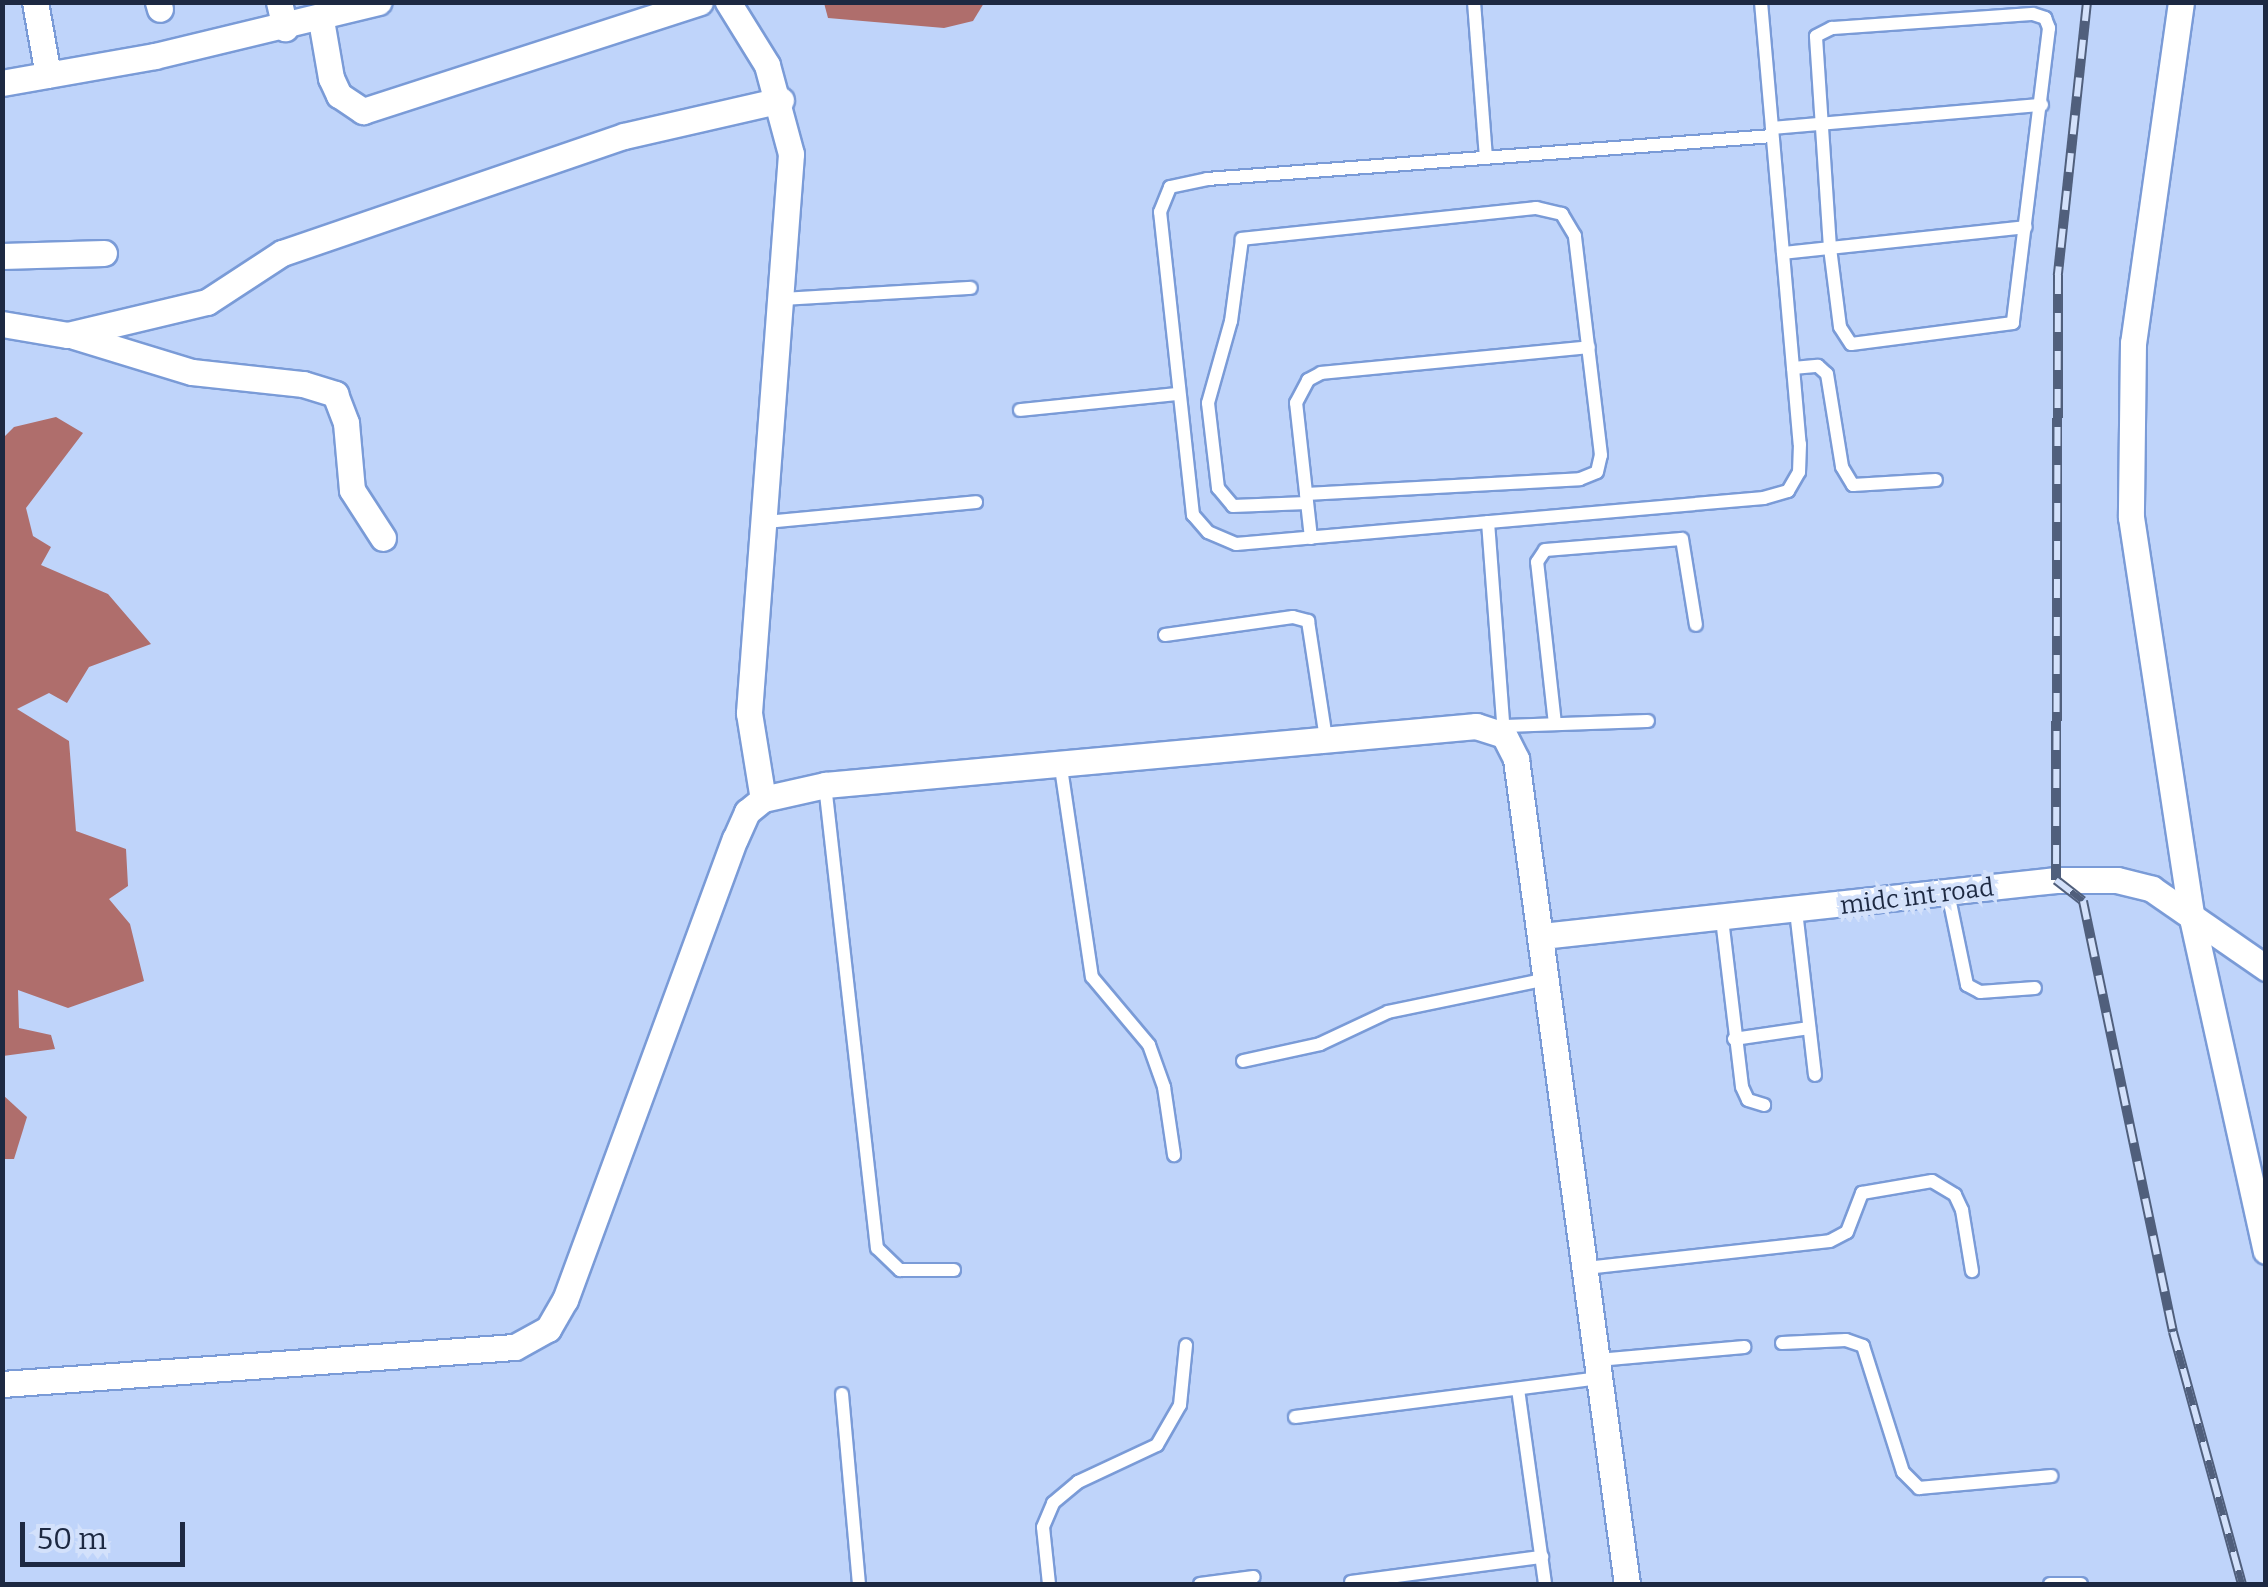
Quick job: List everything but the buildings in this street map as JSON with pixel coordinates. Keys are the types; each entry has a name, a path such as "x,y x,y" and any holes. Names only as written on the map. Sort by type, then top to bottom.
{"street":[{"path":"35,2 48,74"},
{"path":"2,83 282,15 321,20 379,2"},
{"path":"321,20 339,95 363,111 700,2"},
{"path":"728,2 754,38 781,100 790,154 784,299 749,713 763,800"},
{"path":"2181,2 2134,343 2128,470 2192,918 2266,1251"},
{"path":"68,334 207,302 282,253 624,136 781,100"},
{"path":"2,256 104,253"},
{"path":"2,324 68,334 192,372 303,384 334,394 346,422 352,490 383,538"},
{"path":"2,1384 514,1348 548,1328 565,1300 735,840 748,812 763,800 825,785 1476,726 1504,731 1516,758 1628,1584"},
{"name":"midc int road","path":"1542,936 1948,893 2117,880 2152,889 2266,968"}],"lane":[{"path":"1474,2 1486,158"},
{"path":"1760,2 1772,132 1783,253 1793,368 1799,472 1777,496 1236,544 1200,524 1186,488 1160,212 1170,187 1772,132 2042,104"},
{"path":"2042,15 2048,28 2042,104 2018,312 2010,326 1869,344 1852,344 1842,334 1830,248 1821,124 1814,42 1832,28 2042,15"},
{"path":"1549,208 1562,214 1575,236 1589,346 1601,455 1593,474 1233,506 1218,488 1208,403 1231,322 1240,244 1248,235 1549,208"},
{"path":"1783,253 2026,227"},
{"path":"784,299 971,288"},
{"path":"1311,538 1296,402 1299,390 1321,373 1589,346"},
{"path":"1793,368 1818,366 1826,374 1842,467 1853,485 1936,480"},
{"path":"1020,410 1178,394"},
{"path":"766,522 976,502"},
{"path":"1488,522 1504,731 1555,724 1648,721"},
{"path":"1555,724 1537,562 1546,550 1682,540 1696,625"},
{"path":"1165,634 1293,617 1308,620 1326,739"},
{"path":"1060,761 1092,976 1153,1055 1174,1155"},
{"path":"825,785 877,1248 900,1270 954,1270"},
{"path":"1948,893 1967,985 1989,992 2036,988"},
{"path":"1796,912 1815,1075"},
{"path":"1722,919 1734,1039 1748,1100 1764,1106"},
{"path":"1243,1061 1320,1044 1388,1012 1548,979"},
{"path":"1734,1039 1809,1028"},
{"path":"1586,1268 1830,1241 1847,1232 1862,1193 1932,1181 1955,1195 1962,1210 1972,1271"},
{"path":"1782,1343 1846,1340 1863,1346 1903,1472 1919,1488 2051,1476"},
{"path":"1049,1584 1044,1527 1053,1504 1078,1482 1157,1445 1180,1405 1186,1344"},
{"path":"1295,1418 1518,1388 1599,1369 1744,1347"},
{"path":"1518,1388 1545,1584"},
{"path":"842,1394 860,1584"},
{"path":"1351,1582 1542,1557"},
{"path":"1200,1584 1254,1577"},
{"path":"2050,1584 2081,1584"}],"shaded area":[{"path":"824,3 984,3 973,21 944,28 828,18"},
{"path":"56,417 83,433 26,508 33,536 51,547 41,565 108,594 151,644 89,667 67,703 49,693 17,709 69,741 76,831 126,849 128,886 109,899 130,924 144,981 68,1008 18,990 19,1028 51,1035 55,1049 3,1056 3,438 14,427"},
{"path":"3,1095 27,1117 14,1159 3,1159"}],"railway":[{"path":"2087,2 2058,275 2056,880 2083,901 2173,1332 2242,1584"}]}
